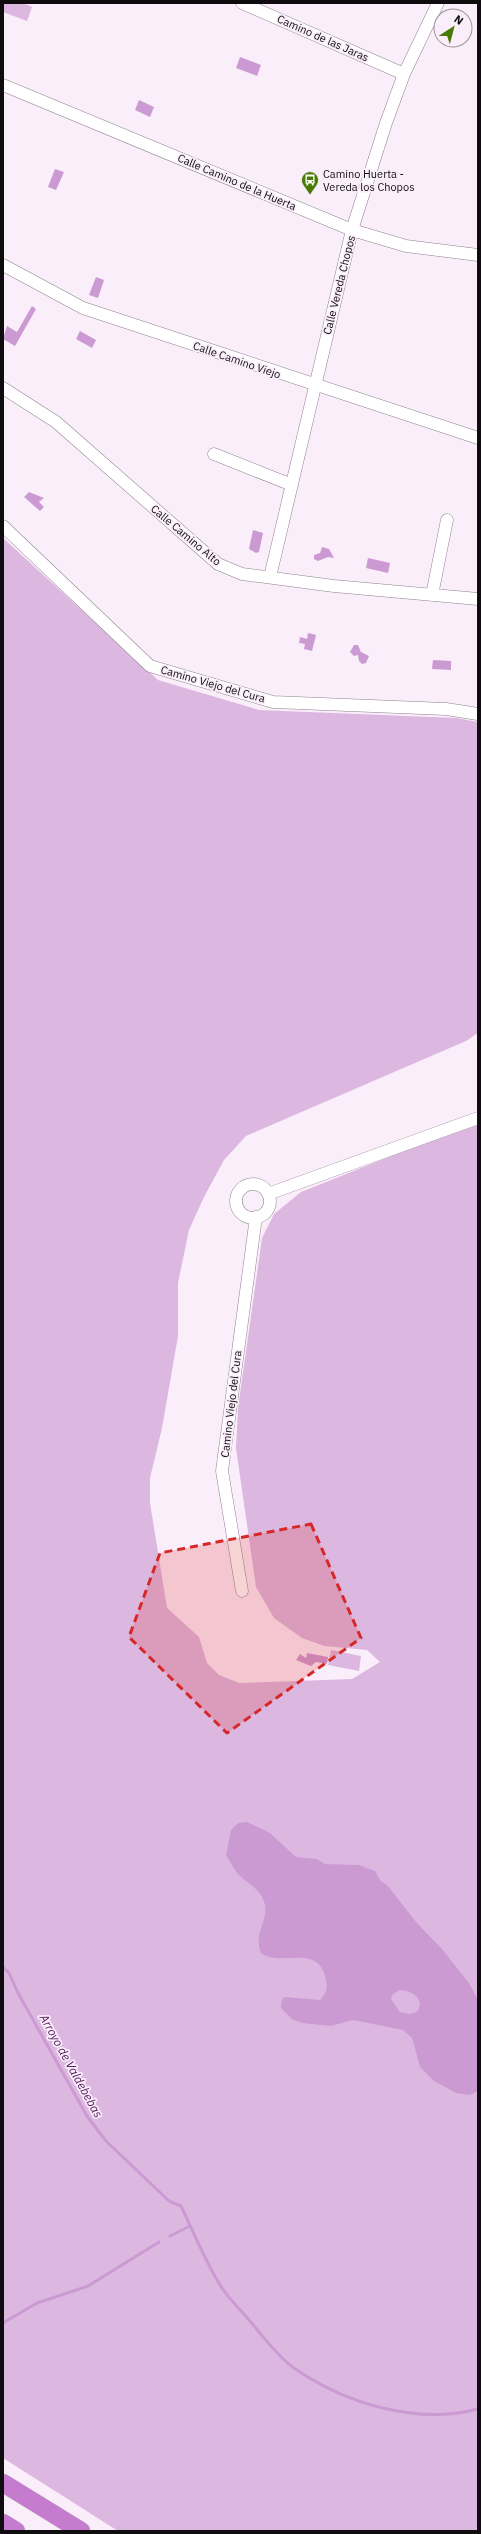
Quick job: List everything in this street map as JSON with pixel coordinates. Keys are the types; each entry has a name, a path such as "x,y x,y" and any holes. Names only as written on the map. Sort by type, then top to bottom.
{"highway":[{"path":"3,2483 81,2531"},
{"path":"3,2523 16,2531"}],"street":[{"name":"Camino de las Jaras","path":"242,3 404,74"},
{"name":"Calle Vereda Chopos","path":"270,577 352,230 386,123 404,74 438,3"},
{"name":"Calle Camino de la Huerta","path":"3,85 352,230 406,246 478,255"},
{"name":"Calle Camino Viejo","path":"3,265 83,308 314,386 478,438"},
{"name":"Calle Camino Alto","path":"3,388 56,422 218,564 242,574 334,586 432,594 478,600"},
{"path":"214,454 292,485"},
{"path":"432,594 447,520"},
{"name":"Camino Viejo del Cura","path":"3,526 150,666 273,702 446,709 478,714"},
{"path":"268,1194 478,1118"},
{"path":"249,1184 261,1186 268,1194 267,1209 256,1217 250,1217 240,1211 237,1206 237,1195 240,1190 249,1184"},
{"name":"Camino Viejo del Cura","path":"242,1591 222,1471 256,1217"}],"highlighted area":[{"path":"311,1524 361,1638 227,1733 129,1637 160,1553"}],"shaded area":[{"path":"3,3 23,3 32,7 27,21 3,12"},
{"path":"240,57 261,65 257,76 236,68"},
{"path":"139,100 154,107 150,117 135,110"},
{"path":"55,169 64,172 56,190 48,187"},
{"path":"96,277 104,280 98,298 89,295"},
{"path":"32,306 36,309 15,346 3,339 7,326 17,332"},
{"path":"80,331 96,340 92,348 76,339"},
{"path":"29,492 44,498 39,502 44,507 40,511 24,497"},
{"path":"253,530 263,533 259,552 256,553 249,549"},
{"path":"3,538 158,680 259,710 456,718 478,722 478,1033 466,1041 246,1136 224,1160 204,1197 189,1230 178,1283 178,1336 162,1428 150,1478 150,1503 167,1608 199,1637 207,1663 219,1675 239,1683 352,1679 380,1662 367,1650 324,1646 302,1638 274,1618 256,1587 236,1448 238,1408 262,1238 274,1214 301,1192 414,1147 478,1125 478,2531 118,2531 3,2458"},
{"path":"322,547 329,549 334,558 328,557 318,561 314,559 314,555 320,553"},
{"path":"368,558 390,563 388,573 366,568"},
{"path":"308,633 316,635 312,651 304,649 305,644 299,643 300,637 307,639"},
{"path":"354,645 358,645 361,652 369,656 366,663 362,664 359,661 358,655 354,656 350,652"},
{"path":"433,660 451,661 451,670 432,669"},
{"path":"331,1650 361,1656 359,1671 328,1665"},
{"path":"307,1653 328,1657 327,1664 316,1662 311,1666 296,1660 300,1654 306,1658"},
{"path":"247,1822 270,1833 296,1857 317,1859 325,1864 359,1865 375,1871 380,1880 388,1886 416,1922 442,1949 469,1983 478,2000 478,2091 470,2095 456,2093 434,2081 420,2067 412,2038 403,2030 353,2020 331,2026 302,2023 292,2019 281,2008 281,2002 284,1997 320,2000 326,1991 326,1980 322,1969 316,1962 298,1958 269,1957 261,1953 259,1939 265,1917 265,1905 263,1899 257,1891 237,1873 226,1855 231,1830 238,1823","holes":["400,1990 404,1990 417,1997 420,2003 418,2011 410,2014 400,2012 391,1999 393,1994"]}],"waterway":[{"name":"Arroyo de Valdebebas","path":"3,1967 9,1973 18,1993 87,2116 106,2141 169,2201 181,2206 206,2259 222,2288 270,2346 282,2358 314,2381 336,2392 383,2408 407,2413 431,2414 455,2413 478,2409"},
{"path":"170,2236 190,2226"},
{"path":"3,2323 37,2303 88,2286 159,2242"}],"place":[{"name":"Camino Huerta - Vereda los Chopos","path":"310,195"}]}
